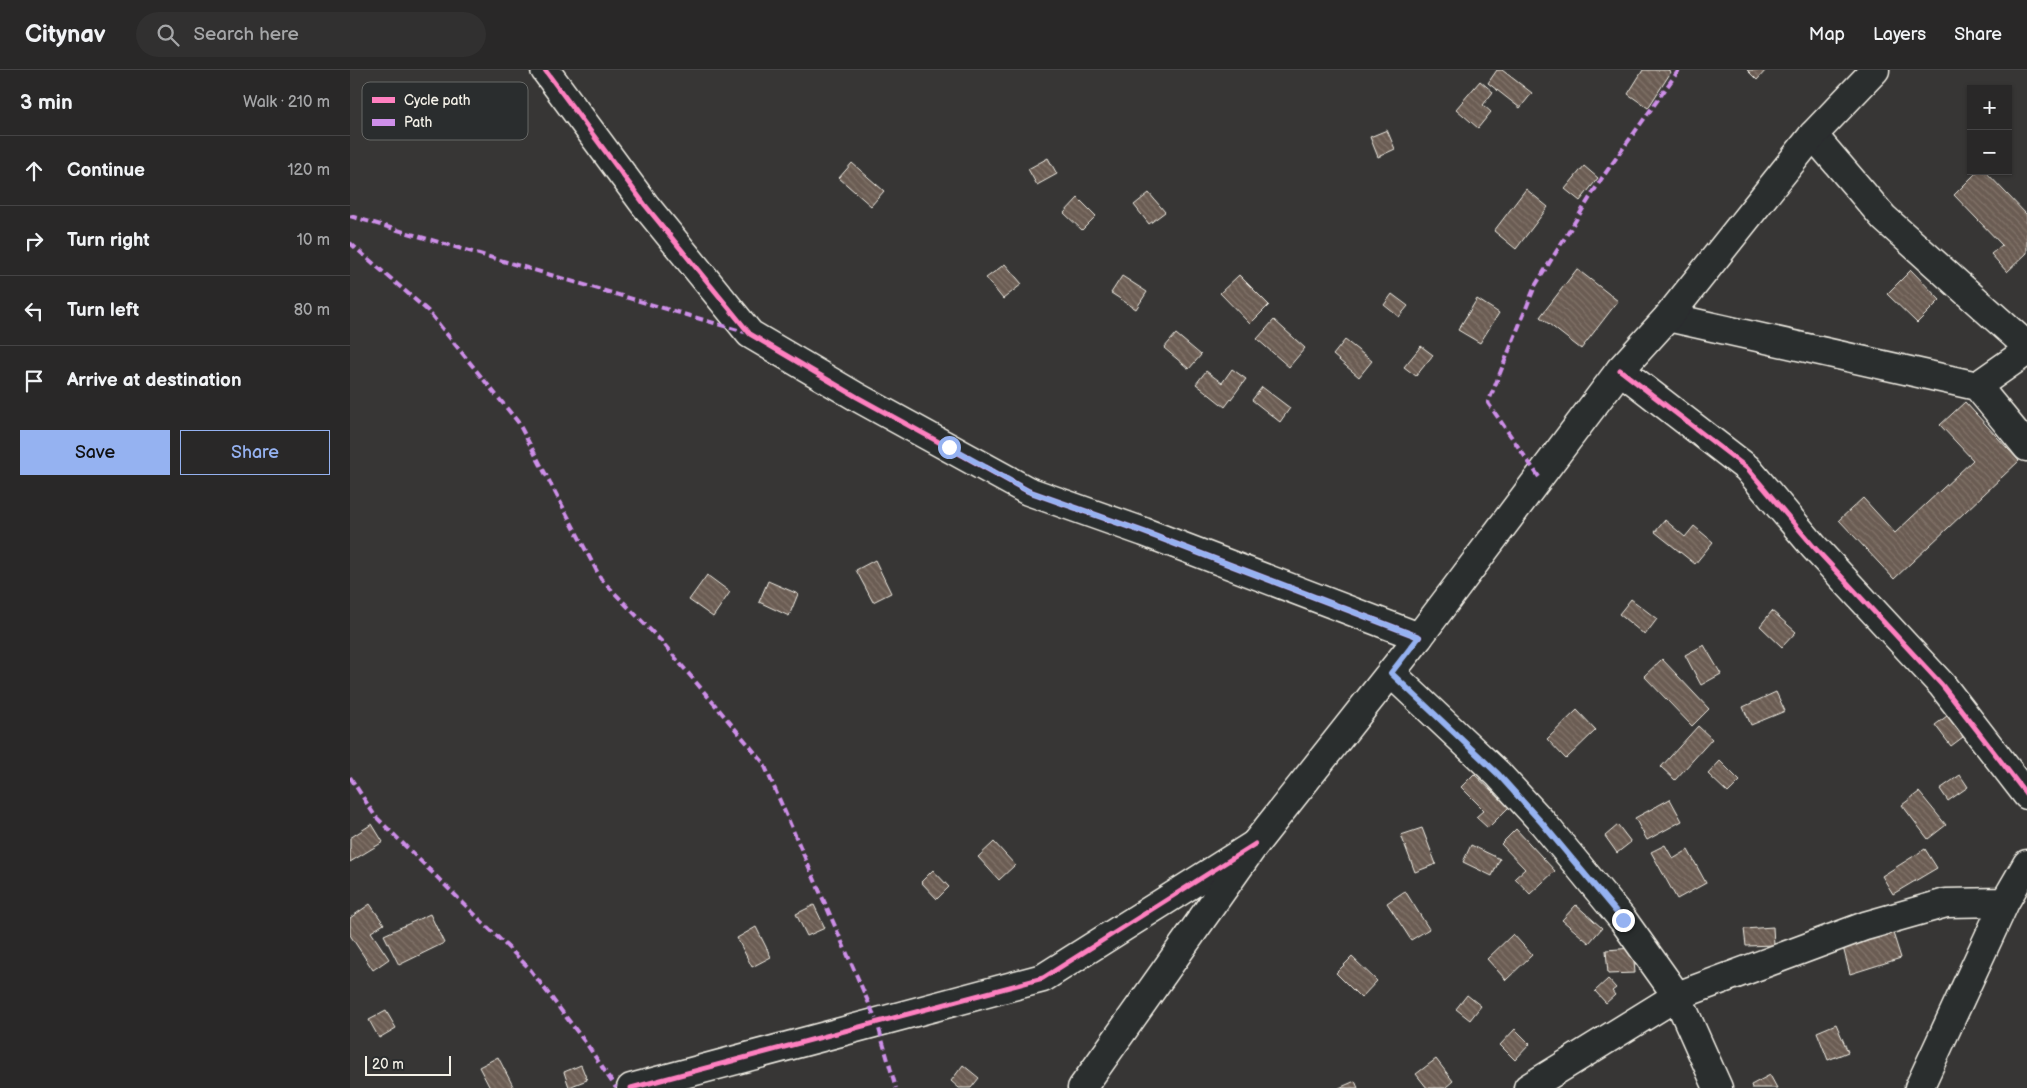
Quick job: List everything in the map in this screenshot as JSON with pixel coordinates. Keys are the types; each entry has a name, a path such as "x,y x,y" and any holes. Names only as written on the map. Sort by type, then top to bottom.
{"street":[{"path":"545,70 645,205 750,334 857,397 1028,491 1144,532 1419,637"},
{"path":"1082,1088 1255,844 1419,637 1620,370 1668,317 1813,135 1875,70"},
{"path":"1813,135 1884,218 2027,346"},
{"path":"1668,317 1977,386 2027,447"},
{"path":"1977,386 2027,351"},
{"path":"1620,370 1748,468 1814,547 1942,684 2027,795"},
{"path":"1391,673 1498,774 1542,823 1623,920 1677,996 1718,1088"},
{"path":"631,1088 1043,978 1255,844"},
{"path":"1919,1088 2005,902 2027,864"},
{"path":"1528,1088 1677,996 1865,926 1946,902 2005,902"}],"building":[{"path":"1497,70 1502,70 1532,93 1520,108 1488,83"},
{"path":"1643,70 1668,70 1671,72 1648,108 1628,94"},
{"path":"1747,70 1766,70 1757,80"},
{"path":"1480,81 1493,92 1483,105 1491,112 1478,128 1456,109"},
{"path":"1387,130 1395,149 1378,157 1370,137"},
{"path":"1048,158 1057,174 1037,185 1028,169"},
{"path":"852,163 884,191 871,206 839,178"},
{"path":"1584,166 1598,178 1580,201 1565,189"},
{"path":"1974,175 1989,175 2027,215 2027,253 2007,272 1991,254 2002,245 1954,195"},
{"path":"1526,189 1548,207 1516,249 1494,231"},
{"path":"1149,193 1165,212 1149,224 1134,205"},
{"path":"1078,198 1096,216 1082,230 1064,213"},
{"path":"1005,264 1022,284 1003,299 986,278"},
{"path":"1577,269 1618,301 1581,349 1540,317"},
{"path":"1911,270 1940,300 1917,323 1887,294"},
{"path":"1239,275 1269,305 1250,324 1220,293"},
{"path":"1122,276 1147,292 1136,309 1111,293"},
{"path":"1392,294 1408,306 1399,317 1384,305"},
{"path":"1477,299 1499,313 1480,343 1458,330"},
{"path":"1274,320 1305,348 1289,367 1257,339"},
{"path":"1176,334 1201,355 1189,369 1164,348"},
{"path":"1345,340 1372,361 1359,377 1333,355"},
{"path":"1421,346 1433,355 1416,376 1404,367"},
{"path":"1232,369 1246,379 1225,407 1196,384 1206,371 1222,383"},
{"path":"1262,387 1290,408 1280,422 1252,400"},
{"path":"1965,402 2019,461 1894,579 1839,520 1863,498 1895,533 1973,460 1940,425"},
{"path":"1665,520 1685,537 1694,526 1713,542 1695,564 1655,532"},
{"path":"875,560 891,593 873,602 856,570"},
{"path":"707,575 730,592 713,617 689,600"},
{"path":"768,581 798,594 789,616 759,602"},
{"path":"1631,599 1657,619 1645,635 1619,614"},
{"path":"1772,611 1796,632 1782,647 1760,626"},
{"path":"1704,645 1721,674 1701,685 1685,655"},
{"path":"1662,659 1709,709 1692,726 1644,676"},
{"path":"1776,692 1785,711 1751,725 1743,707"},
{"path":"1577,710 1596,730 1566,759 1547,739"},
{"path":"1955,710 1971,731 1951,746 1935,725"},
{"path":"1698,726 1712,739 1675,780 1661,767"},
{"path":"1720,761 1740,781 1728,793 1708,774"},
{"path":"1474,774 1509,807 1488,828 1476,817 1484,810 1461,787"},
{"path":"1960,775 1968,787 1948,801 1940,789"},
{"path":"1919,792 1946,825 1928,839 1902,805"},
{"path":"1670,799 1682,821 1647,840 1635,818"},
{"path":"372,824 383,842 350,862 350,838"},
{"path":"1618,825 1631,842 1617,853 1605,836"},
{"path":"1422,828 1436,864 1415,872 1401,835"},
{"path":"1516,829 1555,871 1530,894 1515,878 1525,869 1501,844"},
{"path":"994,842 1015,865 999,880 978,857"},
{"path":"1471,845 1500,859 1492,876 1463,862"},
{"path":"1665,845 1673,859 1688,850 1706,883 1677,899 1651,852"},
{"path":"1925,849 1937,868 1893,894 1882,876"},
{"path":"933,870 949,887 937,899 921,882"},
{"path":"1405,891 1429,929 1411,940 1387,903"},
{"path":"370,904 384,924 371,932 389,959 373,970 350,935 350,918"},
{"path":"814,905 825,928 807,936 796,914"},
{"path":"1576,905 1602,928 1589,943 1562,920"},
{"path":"430,914 444,943 399,965 384,935"},
{"path":"756,927 771,957 752,967 737,938"},
{"path":"1773,927 1774,945 1746,946 1744,929"},
{"path":"1893,933 1901,958 1850,974 1843,947"},
{"path":"1513,934 1532,955 1506,980 1487,959"},
{"path":"1633,948 1635,973 1608,974 1606,950"},
{"path":"1352,957 1377,981 1361,998 1336,973"},
{"path":"1608,979 1616,988 1612,991 1615,995 1606,1003 1595,991"},
{"path":"1467,995 1481,1006 1470,1020 1456,1009"},
{"path":"386,1011 396,1028 379,1038 369,1020"},
{"path":"1836,1024 1848,1052 1828,1060 1817,1032"},
{"path":"1515,1029 1530,1044 1515,1060 1500,1045"},
{"path":"498,1057 514,1088 490,1088 479,1067"},
{"path":"1436,1059 1453,1081 1445,1088 1427,1088 1416,1074"},
{"path":"581,1065 587,1080 569,1087 564,1072"},
{"path":"963,1065 979,1078 971,1088 959,1088 951,1081"},
{"path":"1770,1075 1777,1088 1752,1088 1751,1085"},
{"path":"1355,1081 1358,1088 1339,1088"}],"marked path":[{"path":"1539,477 1488,403 1535,286 1602,178 1679,70"},
{"path":"350,216 748,333"},
{"path":"350,243 428,311 518,422 601,579 662,642 763,762 877,1022 896,1088"},
{"path":"350,777 375,816 529,968 588,1046 616,1088"}],"cycle path":[{"path":"545,70 645,205 750,334 857,397 1028,491 1144,532 1419,637"},
{"path":"1620,370 1747,468 1814,547 1942,685 2027,795"},
{"path":"631,1088 1043,978 1255,844"}],"route":[{"path":"949,447 1028,491 1144,532 1419,637 1391,673 1498,774 1542,823 1623,920"}]}
